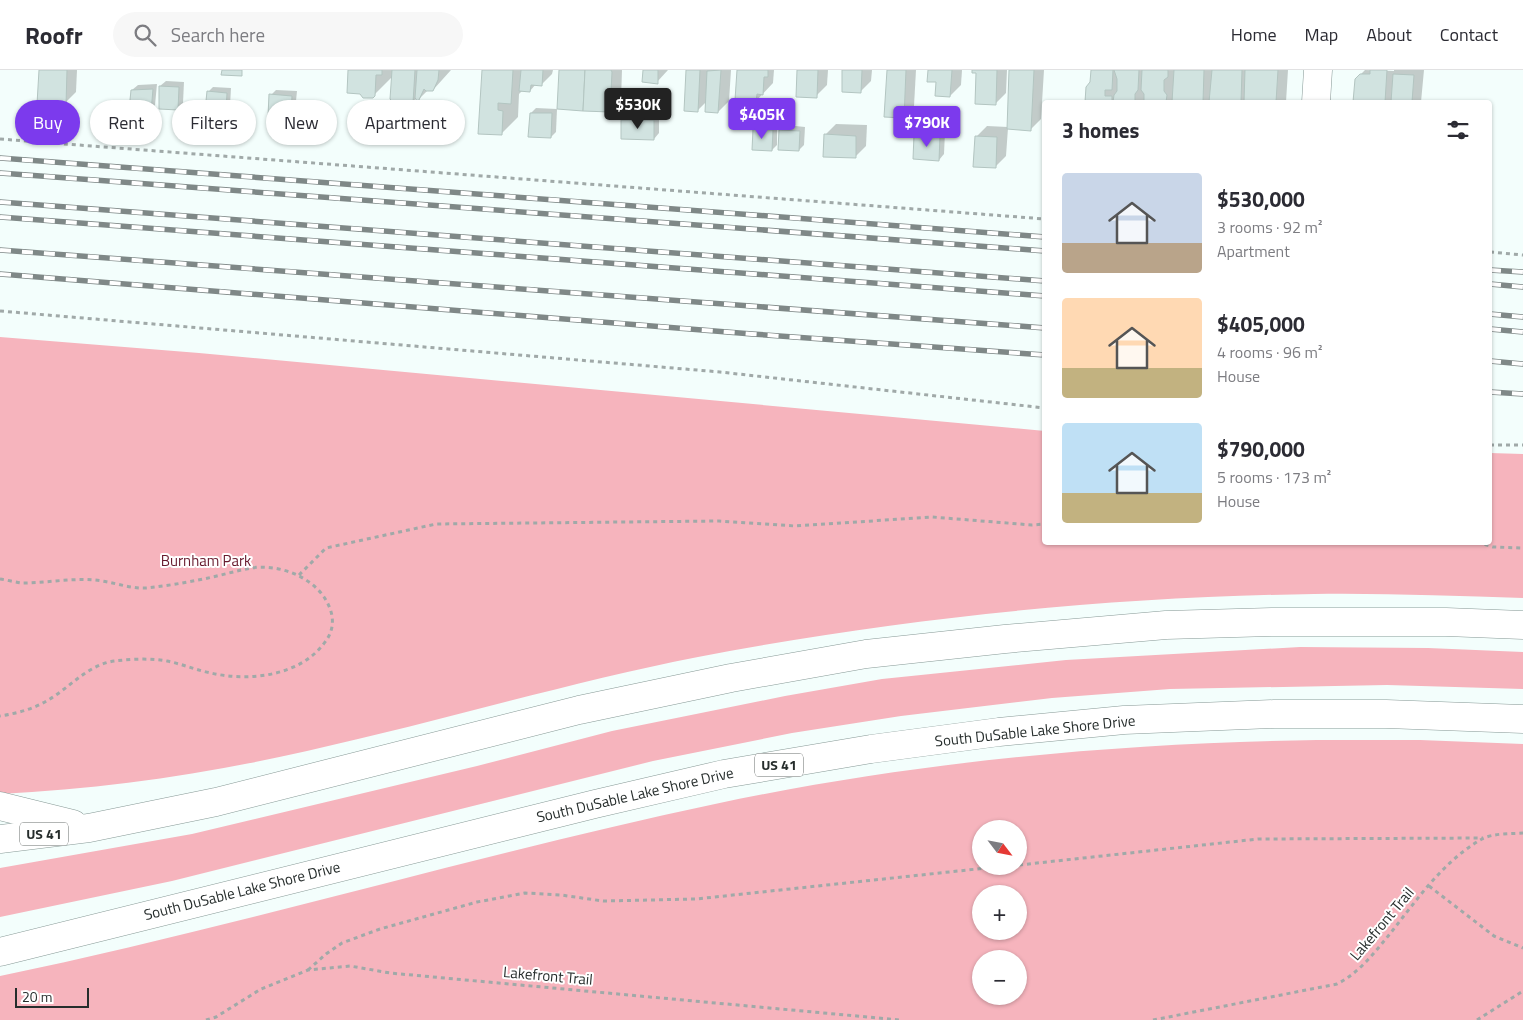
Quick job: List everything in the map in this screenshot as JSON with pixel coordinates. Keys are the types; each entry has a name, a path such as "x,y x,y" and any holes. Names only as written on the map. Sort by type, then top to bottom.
{"main road":[{"path":"1316,100 1318,70"},
{"name":"US 41","path":"0,839 89,828 216,802 579,710 731,678 866,654 1005,639 1166,625 1292,622 1446,622 1523,625"},
{"name":"South DuSable Lake Shore Drive","path":"0,952 641,793 724,774 871,749 999,732 1124,720 1274,714 1377,714 1523,719"},
{"path":"0,806 89,828"},
{"path":"0,936 52,938"}],"path":[{"path":"0,139 1042,219"},
{"path":"1492,252 1523,255"},
{"path":"0,311 720,372 1042,408"},
{"path":"1492,444 1523,445"},
{"path":"299,575 326,548 436,524 719,521 795,526 932,518 1042,524"},
{"path":"1487,545 1523,548"},
{"path":"0,579 21,583 76,579 96,580 144,588 203,579 253,568 277,569 299,575 318,588 330,606 333,620 332,632 324,644 302,664 282,671 258,675 231,676 211,673 166,661 149,659 112,661 93,667 54,697 36,706 0,716"},
{"name":"Lakefront Trail","path":"1153,1020 1337,984 1351,977 1378,949 1451,862 1483,838 1502,834 1523,833"},
{"path":"1028,864 1258,839 1483,838"},
{"path":"308,970 342,943 477,902 525,893 561,895 603,902 696,898 972,869"},
{"path":"1429,886 1494,936 1523,948"},
{"name":"Lakefront Trail","path":"206,1020 216,1017 261,989 308,970 350,966 390,973 900,1020"},
{"path":"1477,1020 1523,991"}],"green space":[{"name":"Burnham Park","path":"0,337 199,353 1042,431 1042,545 1492,545 1492,453 1523,454 1523,598 1366,594 1236,596 1082,605 928,621 774,643 649,667 356,740 231,767 116,784 0,794"},
{"path":"1300,647 1428,648 1523,652 1523,689 1387,685 1170,689 1052,698 901,716 792,733 653,761 172,881 0,917 0,868 192,834 477,766 612,731 785,696 882,679 1066,660"},
{"path":"1317,740 1420,740 1523,744 1523,1020 0,1020 0,976 179,935 625,824 789,789 939,766 1014,757 1166,745"}],"building":[{"path":"39,70 67,70 66,100 37,100"},
{"path":"222,70 242,70 242,76 221,75"},
{"path":"348,70 382,70 382,75 376,75 375,96 373,98 363,98 360,94 347,93"},
{"path":"392,70 415,70 413,100 390,99"},
{"path":"417,70 439,70 438,80 433,91 426,91 424,89 419,100 415,98"},
{"path":"482,70 513,70 511,104 498,103 498,110 503,111 502,135 478,134"},
{"path":"521,70 543,70 542,86 531,85 530,92 519,91"},
{"path":"559,70 585,70 583,111 557,109"},
{"path":"585,70 611,70 610,112 583,111"},
{"path":"643,70 658,70 658,84 642,82"},
{"path":"686,70 700,70 698,112 684,111"},
{"path":"721,70 718,113 705,112 707,71"},
{"path":"737,70 768,70 768,77 764,77 763,95 757,94 756,102 735,100"},
{"path":"797,70 818,70 817,98 796,97"},
{"path":"842,70 862,70 861,93 842,92"},
{"path":"887,70 906,70 904,118 884,117"},
{"path":"928,70 952,70 950,97 935,96 936,82 927,82"},
{"path":"972,70 997,70 996,105 975,104 976,73 972,73"},
{"path":"1009,70 1034,70 1031,131 1007,129"},
{"path":"1091,70 1113,70 1112,90 1105,90 1105,96 1112,96 1112,100 1085,100 1086,87 1090,82"},
{"path":"1114,70 1139,70 1138,90 1135,94 1135,100 1113,100 1117,91 1117,79"},
{"path":"1142,70 1168,70 1168,77 1164,80 1166,100 1144,100 1144,94 1141,90"},
{"path":"1174,70 1204,70 1203,100 1172,100"},
{"path":"1212,70 1242,70 1241,100 1209,100"},
{"path":"1245,70 1278,70 1276,100 1244,100"},
{"path":"1370,70 1387,70 1385,100 1353,100 1355,79 1360,74 1370,74"},
{"path":"1393,74 1414,75 1412,100 1391,100"},
{"path":"159,86 179,87 178,100 172,100 172,110 162,109 162,100 159,100"},
{"path":"153,89 152,100 130,100 131,90"},
{"path":"207,91 227,93 227,100 206,100"},
{"path":"269,94 292,96 292,100 269,100"},
{"path":"530,113 552,113 551,138 528,137"},
{"path":"621,120 654,120 654,140 621,139"},
{"path":"753,129 773,130 772,151 752,150"},
{"path":"779,130 800,131 799,151 778,150"},
{"path":"824,134 856,136 856,158 823,157"},
{"path":"914,135 940,136 939,161 913,159"},
{"path":"975,136 997,137 996,168 973,167"}],"railway":[{"path":"0,158 1042,237"},
{"path":"0,173 1042,251"},
{"path":"0,202 1042,281"},
{"path":"0,217 1042,296"},
{"path":"0,250 1042,328"},
{"path":"1492,270 1523,272"},
{"path":"0,274 752,334 1042,355"},
{"path":"1492,284 1523,287"},
{"path":"1492,314 1523,317"},
{"path":"1492,329 1523,332"},
{"path":"1492,361 1523,364"},
{"path":"1492,392 1523,394"}]}
